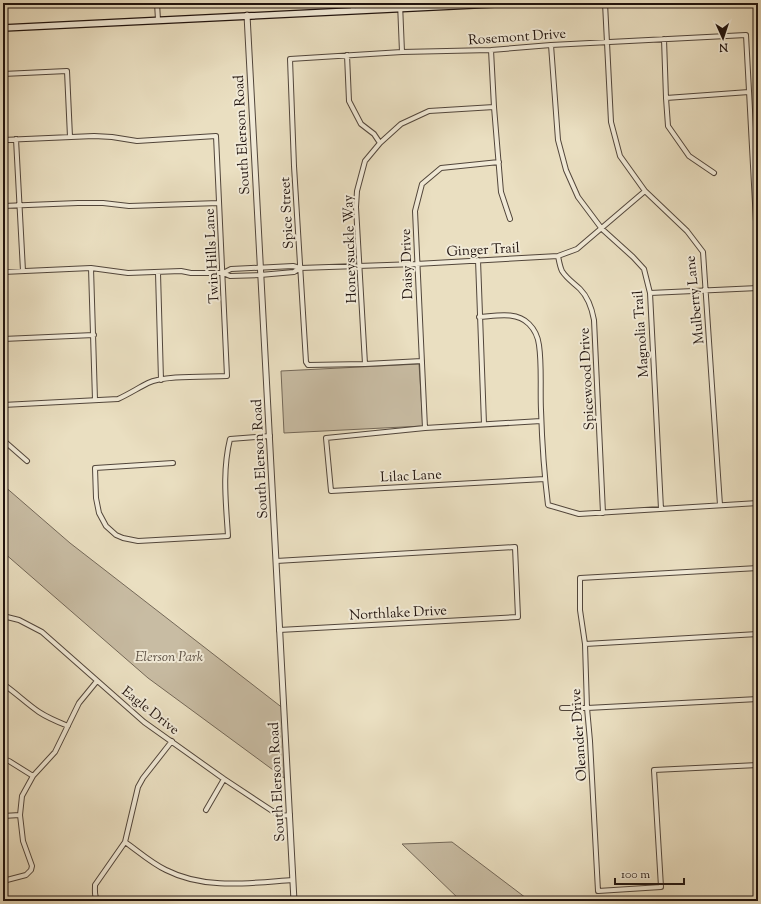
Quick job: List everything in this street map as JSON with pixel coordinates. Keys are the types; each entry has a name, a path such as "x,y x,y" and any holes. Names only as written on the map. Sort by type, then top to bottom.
{"main road":[{"path":"3,28 353,11 400,6 514,3"}],"street":[{"path":"157,3 158,20"},
{"path":"353,3 353,11"},
{"name":"Mulberry Lane","path":"605,3 611,122 620,156 645,192 687,230 703,252 720,505"},
{"path":"400,6 402,52"},
{"name":"South Elerson Road","path":"247,15 294,901"},
{"name":"Rosemont Drive","path":"290,59 402,52 491,50 551,45 746,35 749,92"},
{"path":"664,39 668,126 689,156 714,173"},
{"name":"Magnolia Trail","path":"551,45 558,140 564,162 578,197 602,229 644,269 650,293 662,509"},
{"path":"491,50 501,192 510,219"},
{"path":"347,55 349,101 361,124 374,134 380,143"},
{"name":"Spice Street","path":"290,59 306,362 308,365 365,364"},
{"path":"3,74 66,71 70,137 3,140"},
{"path":"666,98 749,92 758,259"},
{"name":"Honeysuckle Way","path":"365,364 356,207 357,191 365,161 380,143 401,124 429,111 494,107"},
{"name":"Twin Hills Lane","path":"70,137 112,137 137,141 216,136 227,376 161,380"},
{"path":"16,139 22,271"},
{"name":"Daisy Drive","path":"425,428 416,264 415,211 422,184 441,168 499,162"},
{"name":"Ginger Trail","path":"223,273 230,269 260,267 293,266 300,268 416,264 558,256 577,249 645,192"},
{"path":"3,206 103,203 129,206 154,206 219,203"},
{"name":"Spicewood Drive","path":"558,256 561,269 567,278 581,290 587,298 593,312 603,513"},
{"path":"478,260 484,424"},
{"path":"91,268 95,400"},
{"name":"Ginger Trail","path":"3,272 91,268 128,273 181,271 191,273 223,273 230,276 294,272 300,268"},
{"path":"3,405 118,399 130,394 149,382 161,380 158,273"},
{"path":"650,293 758,288"},
{"path":"479,317 507,315 516,316 530,324 536,334 539,346 541,421 548,505 579,514 758,504"},
{"path":"3,339 94,335"},
{"path":"365,364 422,360"},
{"path":"425,428 541,421"},
{"name":"Lilac Lane","path":"425,428 326,438 331,491 545,479"},
{"path":"173,463 95,468 97,506 102,520 111,531 123,538 138,541 228,536 225,474 226,457 230,439 270,436"},
{"path":"3,440 27,461"},
{"name":"Northlake Drive","path":"276,561 515,546 518,617 279,630"},
{"name":"Oleander Drive","path":"758,568 580,578 580,610 585,644 587,708 598,891 661,887 654,770 758,765"},
{"name":"Eagle Drive","path":"3,616 19,620 42,632 144,722 224,779 280,816 290,815"},
{"path":"585,644 758,634"},
{"path":"3,881 26,875 31,870 32,866 23,841 20,815 22,796 33,776 55,752 79,703 97,681"},
{"path":"3,684 39,712 54,721 68,726"},
{"path":"562,708 758,699"},
{"path":"98,901 94,893 95,885 125,842 138,787 143,778 172,741"},
{"path":"3,759 9,761 33,776"},
{"path":"206,810 224,779"},
{"path":"3,816 20,815"},
{"path":"125,842 157,865 188,880 226,884 293,880"}],"green space":[{"path":"419,364 423,426 284,433 281,371"},
{"name":"Elerson Park","path":"3,485 70,543 284,709 284,778 148,678 3,552"},
{"path":"452,842 530,901 461,901 402,844"}]}
